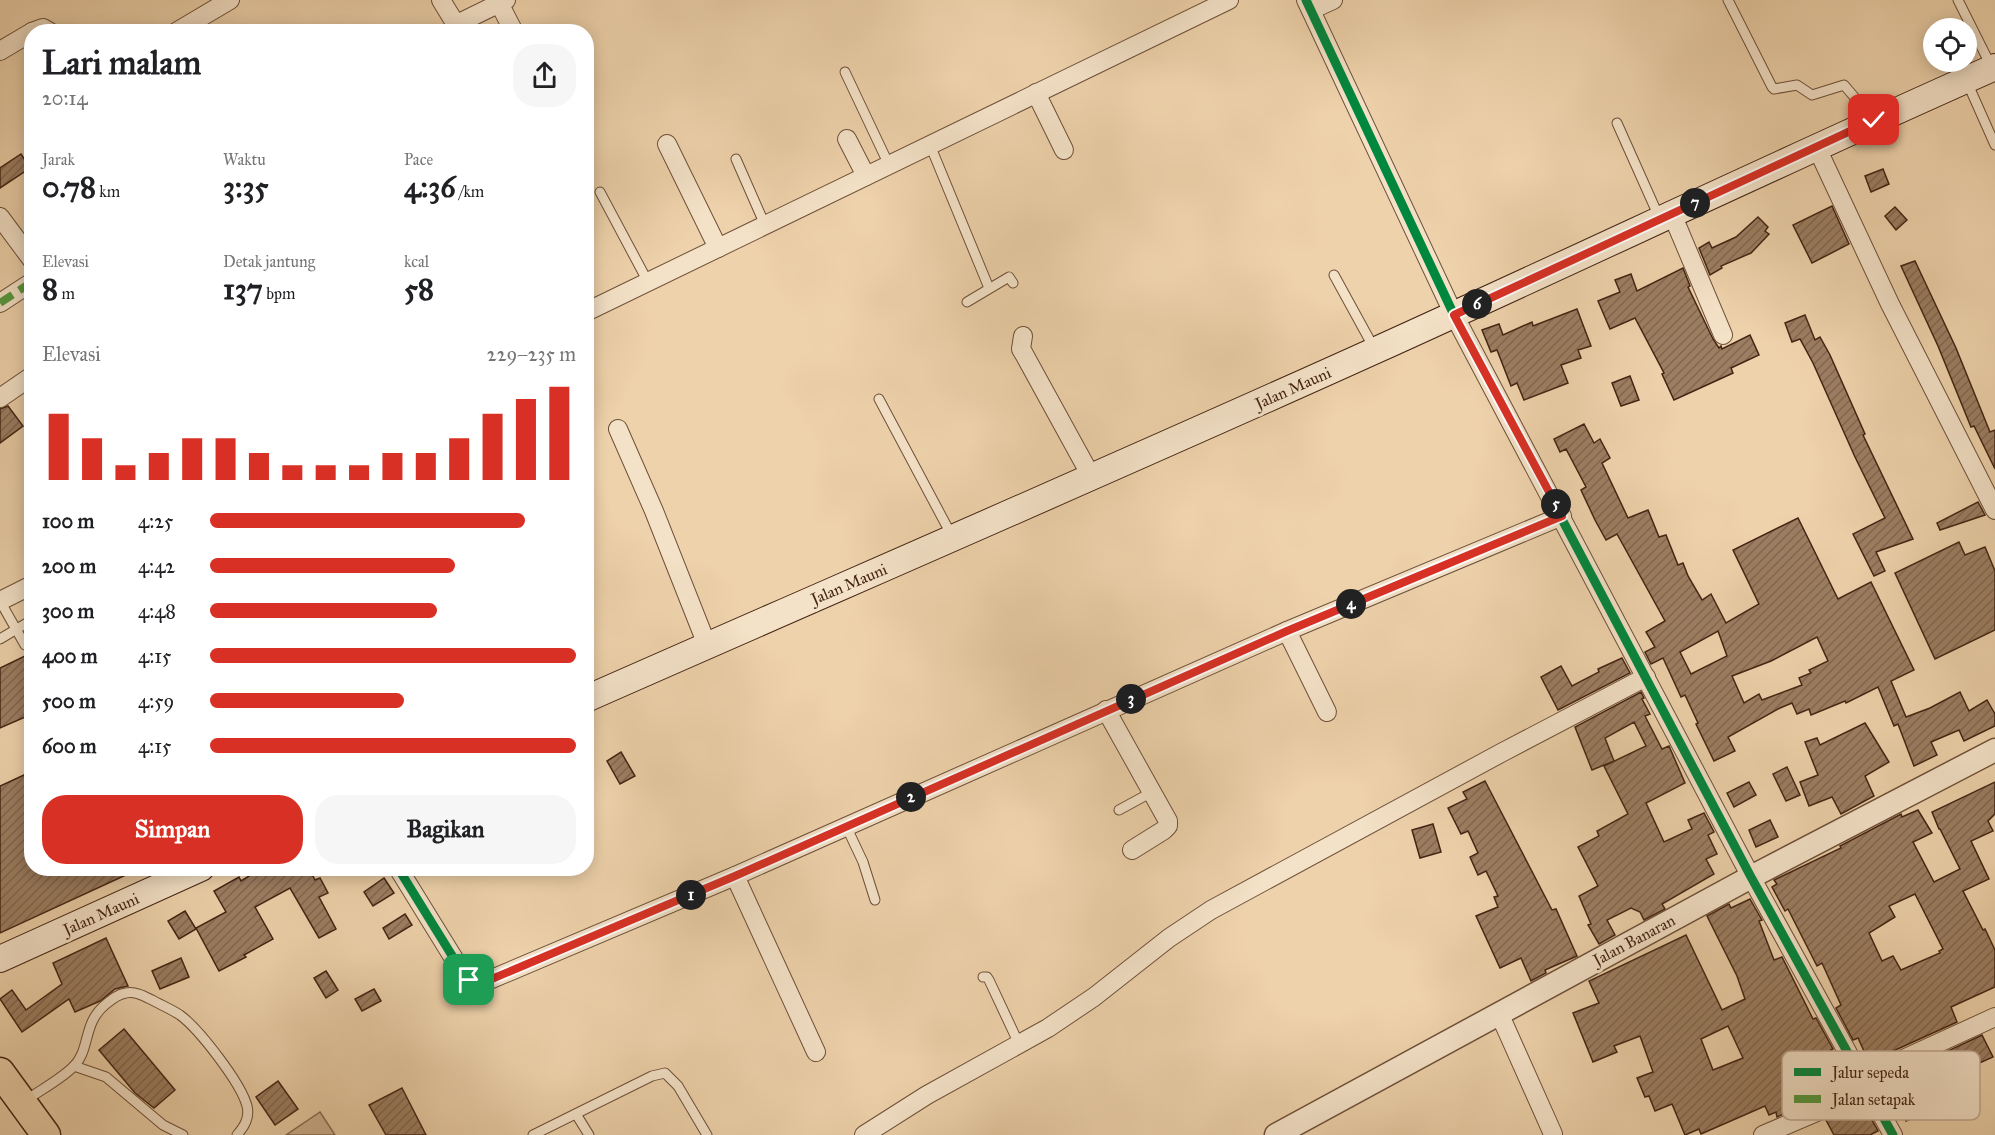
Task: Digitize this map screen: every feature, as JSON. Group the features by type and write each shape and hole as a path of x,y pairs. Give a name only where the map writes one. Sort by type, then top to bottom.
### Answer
{"main road":[{"name":"Jalan Mauni","path":"594,695 1454,315 1874,120 1994,67"},
{"name":"Jalan Mauni","path":"0,959 183,876"},
{"path":"0,1072 46,1135"}],"street":[{"path":"190,24 230,0"},
{"path":"441,0 456,24"},
{"path":"594,308 1229,0"},
{"path":"1332,0 1308,5 1454,315 1751,877 1847,1051"},
{"path":"466,24 502,2 511,24"},
{"path":"0,51 24,37"},
{"path":"1036,93 1064,150"},
{"path":"847,139 866,176"},
{"path":"668,144 718,248"},
{"path":"1817,147 1890,304 1995,510"},
{"path":"0,217 24,249"},
{"path":"1666,217 1723,335"},
{"path":"0,303 24,287"},
{"path":"1023,336 1021,349 1091,476"},
{"path":"0,398 24,382"},
{"path":"618,429 654,511 707,645"},
{"path":"403,876 464,975 473,982 480,983 735,876 1287,631 1562,516"},
{"path":"0,601 24,589"},
{"path":"1287,631 1327,712"},
{"path":"864,1135 927,1095 1071,1014 1169,938 1210,910 1646,677"},
{"path":"1106,710 1168,821 1168,826 1132,850"},
{"name":"Jalan Banaran","path":"1276,1135 1751,877 1995,750"},
{"path":"735,876 816,1052"},
{"path":"1499,1013 1554,1134"},
{"path":"1929,1051 1995,1017"},
{"path":"1763,1135 1793,1120"},
{"path":"1885,1120 1893,1135"}],"lane":[{"path":"1728,0 1774,89 1797,86 1812,95 1844,85 1874,120"},
{"path":"1958,0 1994,67"},
{"path":"845,72 889,165"},
{"path":"1966,80 1995,145"},
{"path":"1617,123 1666,217"},
{"path":"930,145 989,288"},
{"path":"736,159 765,225"},
{"path":"600,192 648,282"},
{"path":"1334,275 1376,350"},
{"path":"967,302 1009,277 1013,283"},
{"path":"879,399 953,538"},
{"path":"0,601 24,643"},
{"path":"0,639 24,624"},
{"path":"1119,810 1152,792"},
{"path":"846,826 875,900"},
{"path":"982,976 989,980 1019,1044"},
{"path":"22,1103 74,1066 82,1051 92,1019 100,1008 125,993 135,993 181,1016 233,1079 248,1107 248,1118 237,1135"},
{"path":"74,1066 106,1077 164,1125 183,1135"},
{"path":"533,1135 652,1076 665,1073 678,1086 707,1135"},
{"path":"576,1114 589,1135"}],"shaded area":[{"path":"320,1112 335,1135 286,1135"}],"building":[{"path":"21,154 24,159 24,172 0,188 0,168"},
{"path":"1883,169 1889,184 1871,192 1865,176"},
{"path":"1832,206 1849,244 1812,263 1793,225"},
{"path":"1895,207 1907,220 1896,230 1885,216"},
{"path":"1758,217 1768,227 1765,231 1769,234 1751,253 1721,266 1722,268 1710,275 1699,248 1709,242 1712,248 1736,237"},
{"path":"1915,261 1956,348 1990,432 1995,430 1995,469 1974,426 1971,427 1938,346 1901,266"},
{"path":"1683,268 1690,286 1688,287 1719,348 1721,346 1722,349 1750,335 1759,355 1731,368 1733,373 1674,400 1662,374 1664,373 1635,318 1610,329 1598,301 1620,292 1615,280 1631,274 1637,291"},
{"path":"1577,309 1591,346 1578,350 1581,358 1561,365 1568,383 1524,400 1517,383 1511,386 1497,350 1491,352 1482,330 1499,324 1503,335 1532,322 1533,326"},
{"path":"1805,315 1815,340 1820,337 1830,355 1865,434 1863,435 1913,539 1876,552 1885,571 1874,576 1853,534 1885,518 1813,363 1800,339 1792,342 1785,323"},
{"path":"1630,376 1639,400 1621,406 1612,383"},
{"path":"8,406 23,426 0,443 0,409"},
{"path":"1584,424 1594,443 1600,439 1610,458 1602,463 1628,518 1648,510 1659,537 1666,535 1678,565 1683,563 1702,600 1711,594 1726,623 1759,604 1733,550 1798,518 1838,599 1871,582 1914,670 1891,681 1906,717 1930,708 1960,692 1969,711 1987,700 1995,714 1995,726 1964,741 1959,730 1931,742 1937,755 1914,766 1898,724 1894,726 1878,687 1846,703 1845,701 1811,715 1809,709 1797,714 1792,703 1780,708 1728,737 1735,751 1714,761 1685,695 1681,697 1663,658 1651,664 1645,652 1655,647 1646,632 1665,621 1617,534 1606,540 1581,490 1586,487 1566,449 1560,452 1554,439","holes":["1718,631 1727,656 1691,674 1680,652","1817,637 1828,661 1809,670 1811,673 1799,678 1802,685 1762,700 1759,694 1744,703 1732,676 1771,661"]},
{"path":"1978,502 1985,515 1940,530 1937,523"},
{"path":"1959,542 1965,555 1985,547 1995,571 1995,630 1935,659 1895,573"},
{"path":"24,656 24,718 0,728 0,668"},
{"path":"1622,658 1630,673 1558,710 1541,677 1561,666 1572,686 1599,672 1598,669"},
{"path":"1641,692 1650,714 1645,716 1662,749 1669,746 1685,783 1646,803 1664,842 1692,829 1688,820 1704,813 1714,832 1708,835 1717,854 1706,859 1714,874 1662,904 1665,909 1644,920 1640,912 1631,908 1607,920 1615,935 1599,944 1588,925 1591,924 1579,896 1598,886 1578,847 1599,836 1597,831 1628,814 1604,766 1646,746 1634,722 1605,738 1614,761 1592,770 1575,727"},
{"path":"1865,723 1889,762 1865,776 1874,796 1841,814 1832,797 1809,806 1800,782 1818,775 1805,742 1817,738 1820,745"},
{"path":"621,752 635,776 620,784 607,761"},
{"path":"1787,767 1800,795 1786,801 1773,774"},
{"path":"24,775 24,876 124,876 0,933 0,786"},
{"path":"1485,781 1552,910 1556,909 1577,956 1545,970 1546,973 1531,981 1521,958 1500,968 1476,916 1498,907 1494,897 1498,896 1486,871 1478,875 1470,857 1478,853 1468,831 1461,834 1448,808 1467,799 1463,792"},
{"path":"1749,782 1756,795 1734,807 1727,793"},
{"path":"1995,782 1995,814 1988,821 1993,831 1971,841 1989,879 1963,891 1995,950 1995,987 1951,1007 1957,1022 1893,1051 1864,1051 1858,1038 1853,1040 1836,1008 1841,1005 1822,963 1817,966 1788,909 1785,911 1772,887 1777,884 1774,880 1841,848 1840,846 1901,814 1902,817 1918,810 1932,833 1913,842 1934,882 1960,869 1932,812","holes":["1915,894 1943,949 1939,951 1940,953 1901,970 1893,956 1882,961 1869,933 1895,917 1889,906"]},
{"path":"1770,820 1778,837 1756,847 1749,830"},
{"path":"1433,824 1441,852 1420,858 1412,830"},
{"path":"249,876 313,876 315,880 320,878 328,893 319,897 336,929 319,938 290,888 255,907 273,939 219,971 196,928 226,912 214,891 239,877 241,881"},
{"path":"384,878 394,893 373,906 364,892"},
{"path":"1750,899 1762,920 1759,921 1774,960 1782,957 1813,1019 1816,1018 1833,1049 1832,1051 1782,1051 1782,1115 1777,1117 1776,1112 1769,1115 1765,1106 1701,1134 1699,1129 1685,1135 1672,1104 1655,1111 1649,1096 1645,1097 1637,1078 1653,1072 1640,1036 1614,1046 1617,1052 1593,1062 1573,1013 1599,1003 1589,981 1686,935 1722,1010 1745,999 1737,976 1707,916 1729,904 1731,908","holes":["1728,1026 1743,1058 1713,1070 1701,1039"]},
{"path":"185,911 196,929 179,939 168,921"},
{"path":"405,914 412,925 389,939 383,928"},
{"path":"106,938 128,986 115,989 100,1001 75,1012 69,999 22,1032 0,999 12,990 26,1010 62,984 53,963"},
{"path":"181,958 189,977 160,989 152,971"},
{"path":"326,971 338,990 326,998 314,978"},
{"path":"374,989 381,1001 362,1011 355,999"},
{"path":"124,1029 175,1090 154,1108 135,1093 99,1050"},
{"path":"1982,1035 1993,1057 1980,1063 1980,1051 1948,1051"},
{"path":"278,1081 298,1109 275,1125 256,1097"},
{"path":"402,1088 426,1135 386,1135 369,1105"},
{"path":"1826,1120 1872,1120 1878,1131 1870,1135 1834,1135"}],"marked path":[{"path":"0,303 24,287"}],"cycle path":[{"path":"1306,0 1454,315 1751,877 1847,1051"},
{"path":"403,876 464,975 473,982 487,981 735,876 1287,631 1562,516"},
{"path":"1885,1120 1893,1135"}],"route":[{"path":"469,980 480,983 487,981 735,876 1287,631 1562,516 1454,315 1874,120"}]}
